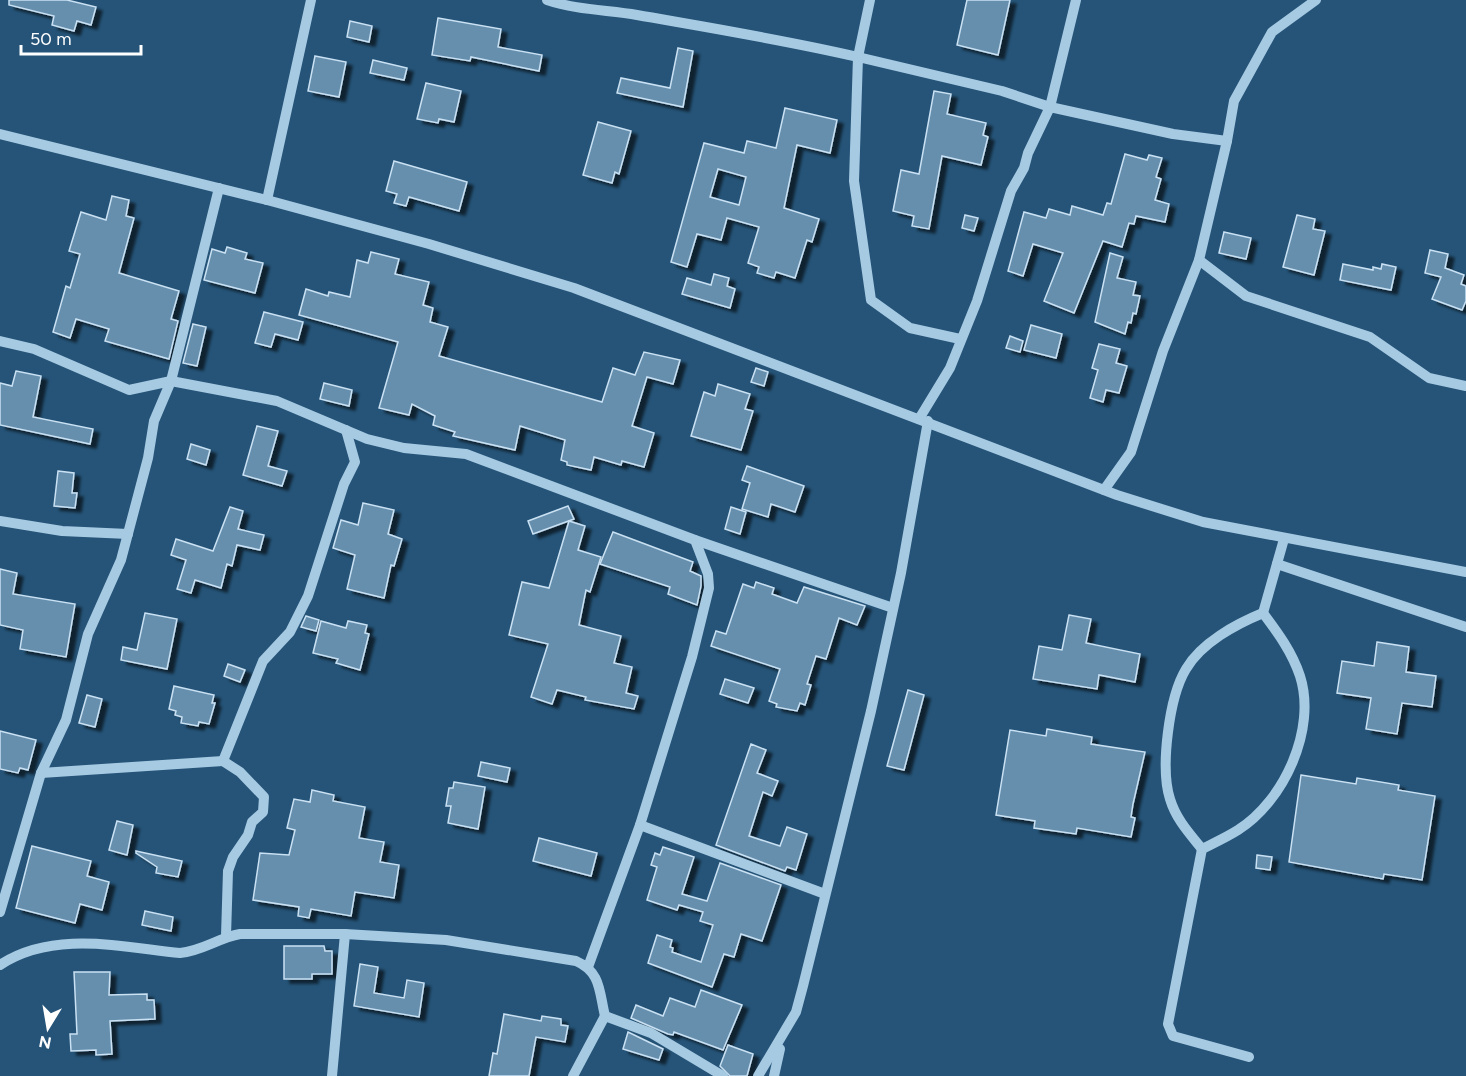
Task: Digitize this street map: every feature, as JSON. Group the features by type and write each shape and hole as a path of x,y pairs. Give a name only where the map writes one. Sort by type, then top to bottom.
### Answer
{"street":[{"path":"267,200 311,0"},
{"path":"548,0 564,6 600,9 774,38 1002,91 1050,107 1173,134 1227,141"},
{"path":"870,0 858,57 854,181 871,300 910,328 960,339"},
{"path":"758,1076 782,1040 796,1012 871,711 893,608 923,420 950,368 977,301 1011,191 1024,168 1028,153 1050,107 1076,0"},
{"path":"1104,490 1131,452 1163,351 1199,260 1234,101 1272,32 1317,0"},
{"path":"0,134 267,200 429,244 574,288 1104,490 1203,522 1466,572"},
{"path":"0,912 41,773 66,720 88,634 117,574 148,458 157,412 171,381 219,188"},
{"path":"1199,260 1246,296 1370,337 1429,378 1466,386"},
{"path":"0,341 34,349 129,390 171,381 277,401 367,439 389,445 466,454 695,540 893,608"},
{"path":"223,761 263,661 290,632 314,583 344,484 355,462 346,430"},
{"path":"0,521 62,531 128,534"},
{"path":"1263,613 1284,539"},
{"path":"588,966 640,825 685,685 709,588 708,574 695,540"},
{"path":"1277,564 1466,627"},
{"path":"1202,849 1239,829 1270,800 1286,781 1294,760 1302,721 1303,697 1300,677 1284,641 1263,613"},
{"path":"1249,1057 1173,1036 1168,1024 1202,849 1178,819 1169,797 1166,771 1169,727 1186,669 1200,654 1244,621 1263,613"},
{"path":"41,773 223,761 240,772 264,797 263,812 252,822 248,835 233,857 228,872 226,936"},
{"path":"640,825 825,894"},
{"path":"332,1076 345,934"},
{"path":"0,965 18,952 73,942 180,953 208,947 226,936 345,934 454,941 576,961 588,966 595,974 605,1016 573,1076"},
{"path":"605,1016 651,1033 723,1076"},
{"path":"774,1076 782,1040"}],"building":[{"path":"9,0 67,0 96,7 91,25 77,21 74,31 52,25 54,16 9,5"},
{"path":"967,0 1010,0 998,55 957,45"},
{"path":"438,18 501,29 498,47 542,55 539,71 471,57 470,61 432,55"},
{"path":"350,21 372,26 369,42 347,37"},
{"path":"678,48 693,51 683,107 617,93 621,78 670,88"},
{"path":"315,56 346,62 339,97 308,91"},
{"path":"373,60 407,68 404,80 370,73"},
{"path":"426,83 461,91 454,122 439,119 438,123 417,119"},
{"path":"934,91 951,94 947,114 986,123 983,135 988,137 981,165 942,156 929,229 912,226 914,216 893,211 901,170 919,174"},
{"path":"785,108 837,120 830,153 797,145 784,208 819,219 812,242 807,240 795,278 776,272 774,278 757,273 759,267 748,263 759,227 727,218 721,240 697,234 687,267 671,262 704,143 744,153 747,141 776,148","holes":["718,169 746,177 739,205 710,197"]},
{"path":"598,122 631,131 619,174 615,172 612,183 583,175"},
{"path":"1125,154 1147,160 1149,155 1162,158 1156,177 1161,179 1155,200 1169,204 1165,222 1136,216 1134,224 1129,223 1122,247 1103,241 1074,313 1044,301 1063,253 1033,244 1023,276 1008,271 1024,212 1046,218 1049,209 1070,215 1072,206 1103,215 1107,203 1111,204"},
{"path":"394,161 467,182 459,211 409,197 406,206 394,203 397,194 386,191"},
{"path":"112,196 129,200 126,216 134,218 119,273 179,291 171,319 178,321 169,359 105,341 109,329 76,319 70,338 53,332 66,286 70,288 80,254 69,251 81,212 106,220"},
{"path":"965,215 978,218 974,231 962,228"},
{"path":"1297,215 1315,219 1313,229 1325,231 1314,275 1283,267"},
{"path":"1224,232 1251,238 1246,259 1219,253"},
{"path":"227,247 247,253 245,259 263,263 255,293 204,280 212,249 225,253"},
{"path":"1430,250 1448,254 1445,268 1464,275 1461,284 1466,286 1466,301 1462,310 1432,299 1441,277 1425,273"},
{"path":"371,252 399,259 395,274 429,282 423,305 433,308 430,322 448,327 439,356 602,402 613,368 635,375 644,352 680,360 673,384 647,377 632,426 654,433 644,467 622,461 621,465 594,457 591,470 567,465 567,462 561,460 565,440 520,426 515,450 453,436 455,432 433,425 435,416 412,404 409,415 379,408 398,342 299,315 306,289 328,296 329,292 350,297 357,260 368,263"},
{"path":"1110,253 1123,257 1117,278 1136,282 1133,295 1140,296 1136,314 1133,313 1131,323 1128,322 1125,334 1095,322"},
{"path":"1343,264 1373,270 1373,267 1381,269 1382,264 1396,267 1391,290 1340,280"},
{"path":"714,274 729,278 727,286 735,289 730,308 682,294 687,278 711,285"},
{"path":"264,312 303,322 298,340 275,334 271,347 255,343"},
{"path":"193,324 206,327 197,366 183,363"},
{"path":"1031,325 1062,334 1056,358 1024,350"},
{"path":"1010,336 1023,341 1020,352 1006,348"},
{"path":"1099,344 1120,349 1116,363 1127,366 1119,393 1106,390 1103,402 1090,398 1098,370 1092,368"},
{"path":"756,368 768,372 764,386 751,382"},
{"path":"16,371 41,376 33,417 93,429 90,444 0,425 0,383 12,386"},
{"path":"324,383 352,390 349,406 320,399"},
{"path":"718,384 750,394 745,409 753,411 741,450 691,436 704,392 715,396"},
{"path":"257,426 278,431 268,466 287,471 282,486 243,475"},
{"path":"191,444 210,450 206,465 187,459"},
{"path":"747,466 804,486 795,512 771,504 768,517 742,509 750,483 742,480"},
{"path":"58,471 74,473 72,493 77,493 75,508 54,506"},
{"path":"363,503 394,510 388,534 402,539 394,566 391,565 384,598 347,589 355,555 333,548 341,520 358,525"},
{"path":"568,506 574,519 533,534 528,521"},
{"path":"230,507 243,511 238,529 264,535 260,550 237,545 232,566 227,564 221,588 195,580 191,593 177,589 186,560 171,555 176,539 213,551"},
{"path":"731,507 746,512 740,534 725,529"},
{"path":"569,521 585,526 578,550 601,557 590,592 586,590 579,625 621,636 614,663 632,667 626,693 638,696 634,709 585,700 586,697 557,690 552,704 531,697 548,644 509,635 522,582 549,588"},
{"path":"613,532 693,562 690,571 701,576 697,605 668,594 670,587 600,564"},
{"path":"0,569 17,573 13,594 75,604 66,657 20,649 23,630 0,625"},
{"path":"756,582 774,588 772,594 797,603 804,587 865,606 857,625 839,618 826,659 816,656 807,684 811,685 805,705 800,703 797,711 776,707 777,704 769,701 780,669 711,646 716,631 726,634 743,584 754,588"},
{"path":"145,613 177,619 167,669 121,660 123,647 137,650"},
{"path":"1069,615 1091,619 1086,643 1140,654 1135,682 1099,675 1097,689 1033,679 1039,646 1062,650"},
{"path":"306,616 319,620 316,631 301,627"},
{"path":"321,621 346,628 348,621 367,625 365,633 369,634 360,670 336,663 338,659 313,653"},
{"path":"1377,642 1409,647 1406,672 1436,676 1432,707 1402,703 1397,734 1366,729 1371,698 1337,693 1342,661 1374,666"},
{"path":"228,664 245,670 240,682 224,676"},
{"path":"725,679 754,688 748,703 720,694"},
{"path":"174,686 214,695 212,703 215,703 209,724 199,722 198,726 181,723 182,717 175,715 176,711 169,709"},
{"path":"908,690 924,695 904,770 887,766"},
{"path":"87,695 102,699 95,727 79,723"},
{"path":"1047,729 1092,737 1091,744 1145,752 1133,804 1131,817 1135,818 1131,837 1077,828 1076,834 1034,828 1035,821 996,815 1010,730 1046,736"},
{"path":"0,731 36,740 28,770 20,768 18,773 0,769"},
{"path":"751,744 766,750 757,773 778,781 772,796 763,792 749,836 780,846 787,827 807,834 796,870 787,867 785,871 716,845"},
{"path":"481,762 510,768 507,782 478,776"},
{"path":"1301,775 1356,784 1357,778 1399,785 1398,790 1435,796 1422,880 1384,874 1383,879 1289,862"},
{"path":"454,782 485,787 478,829 448,823 451,806 446,806 449,788 453,788"},
{"path":"312,790 334,795 333,801 365,807 359,838 384,842 380,862 399,865 394,898 355,892 351,916 311,909 309,918 298,916 299,907 253,900 260,853 289,855 295,830 287,828 294,799 310,802"},
{"path":"117,821 133,825 127,855 109,850"},
{"path":"539,838 597,853 591,876 533,861"},
{"path":"32,846 91,861 87,876 109,882 102,910 80,904 75,923 16,908"},
{"path":"663,847 694,857 682,894 707,901 720,863 781,885 762,941 741,934 734,957 724,954 712,987 648,963 657,935 672,940 670,947 673,948 672,952 701,962 713,925 700,921 703,912 679,905 677,910 647,900 657,867 651,865 655,853 660,855"},
{"path":"136,851 182,861 178,877 156,873 157,867"},
{"path":"1257,855 1272,857 1270,870 1256,868"},
{"path":"145,911 173,917 171,931 142,925"},
{"path":"284,946 324,946 325,951 332,951 332,974 312,974 312,979 284,979"},
{"path":"360,964 378,967 374,993 404,998 407,980 424,983 419,1017 354,1006"},
{"path":"74,972 110,972 109,995 147,994 147,1000 154,1000 155,1019 110,1021 112,1054 96,1055 96,1050 71,1051 70,1034 77,1034"},
{"path":"701,990 742,1005 723,1050 674,1032 673,1035 668,1034 631,1018 636,1005 663,1016 670,998 695,1007"},
{"path":"504,1014 541,1021 542,1016 561,1019 561,1025 568,1026 565,1042 536,1037 529,1076 489,1076 493,1053 497,1054"},
{"path":"628,1032 663,1049 659,1060 623,1049"},
{"path":"728,1045 753,1054 747,1076 730,1076 720,1066"}]}
